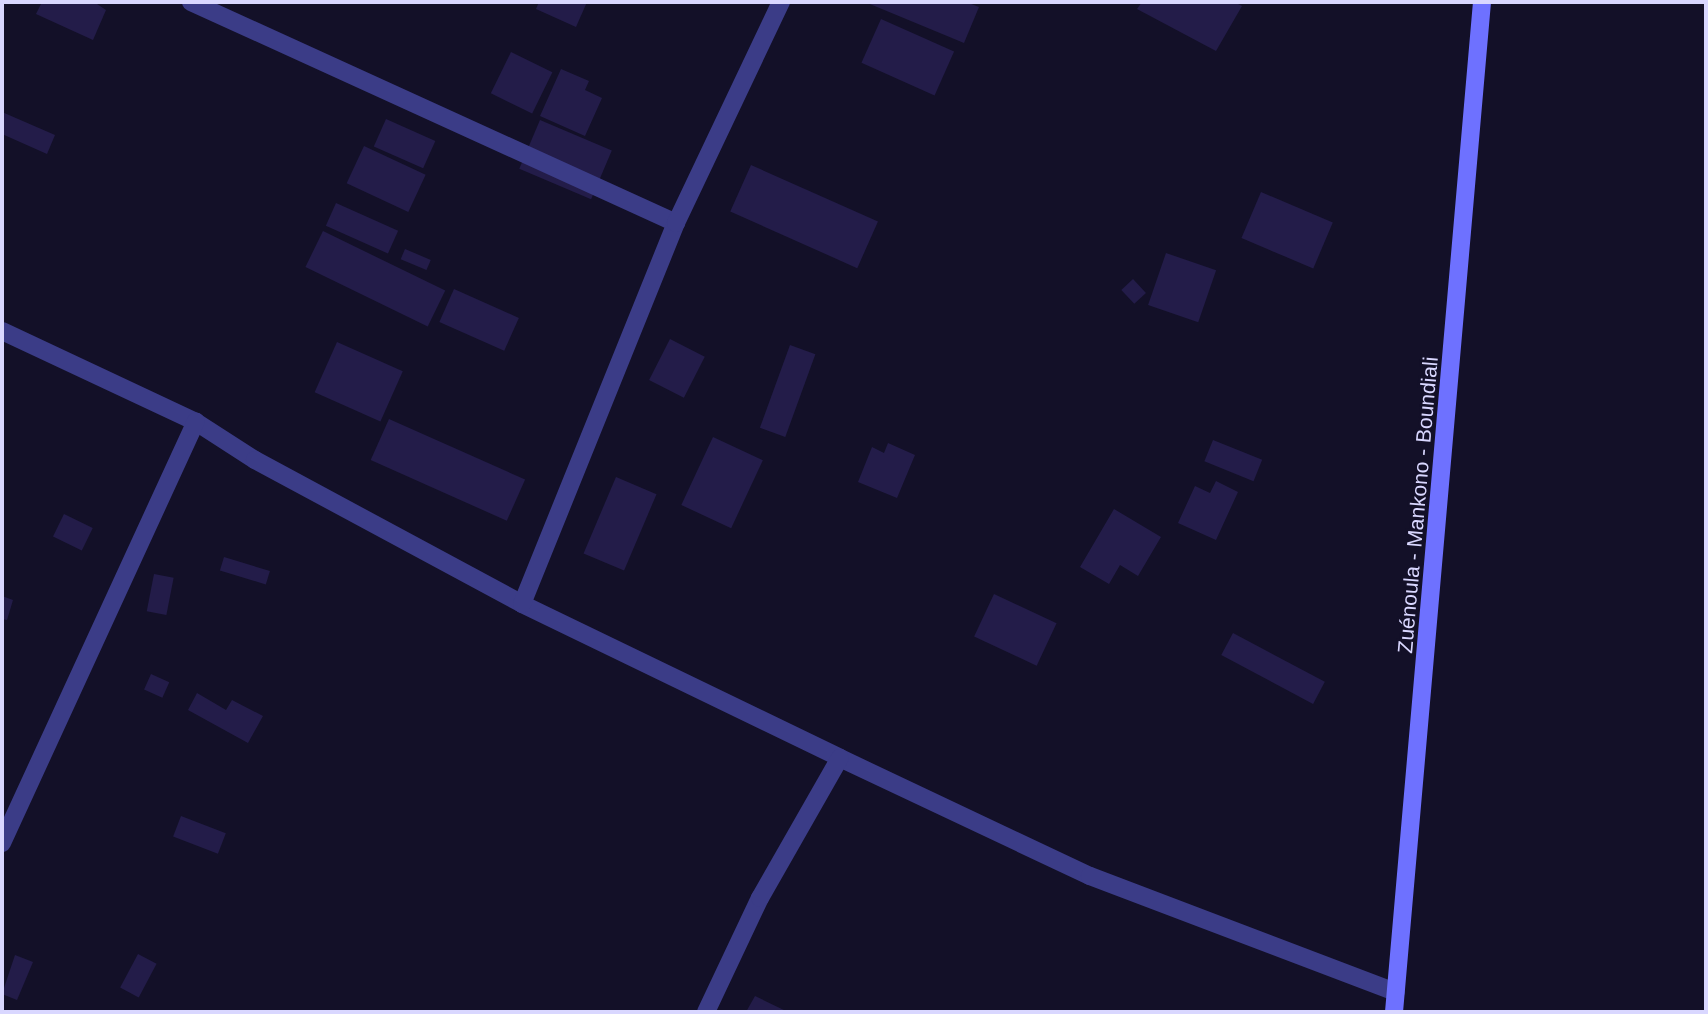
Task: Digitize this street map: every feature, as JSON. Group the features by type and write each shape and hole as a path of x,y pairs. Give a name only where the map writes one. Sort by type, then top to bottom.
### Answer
{"main road":[{"name":"Zuénoula - Mankono - Boundiali","path":"1394,1012 1482,2"}],"street":[{"path":"191,2 676,223"},
{"path":"522,604 676,223 780,2"},
{"path":"2,331 196,422 255,460 522,604 839,758 1090,876 1396,992"},
{"path":"2,843 196,422"},
{"path":"706,1012 760,898 839,758"}],"building":[{"path":"42,2 94,2 106,10 93,40 36,14"},
{"path":"539,2 587,2 576,27 536,9"},
{"path":"865,2 966,2 979,7 964,43"},
{"path":"1142,2 1234,2 1242,6 1216,51 1137,9"},
{"path":"881,19 954,52 935,95 861,63"},
{"path":"511,52 552,72 532,114 491,93"},
{"path":"561,69 589,81 585,90 602,98 585,136 540,116"},
{"path":"2,112 55,135 47,154 2,134"},
{"path":"386,119 435,141 423,168 374,146"},
{"path":"540,120 612,150 591,199 519,169"},
{"path":"364,146 426,175 408,212 347,183"},
{"path":"751,165 878,222 857,268 730,212"},
{"path":"1261,192 1333,222 1313,269 1241,238"},
{"path":"336,203 398,231 388,253 326,226"},
{"path":"323,231 445,291 428,327 305,267"},
{"path":"405,249 431,260 426,270 401,259"},
{"path":"1166,253 1216,270 1198,322 1148,305"},
{"path":"1133,279 1146,293 1134,304 1121,290"},
{"path":"454,289 519,318 504,351 439,322"},
{"path":"670,339 705,357 684,398 649,380"},
{"path":"337,342 403,371 380,422 315,392"},
{"path":"790,345 815,354 785,437 760,428"},
{"path":"389,419 525,480 507,521 371,460"},
{"path":"713,437 763,460 731,528 681,505"},
{"path":"1213,440 1262,460 1254,481 1204,461"},
{"path":"888,443 915,455 897,498 858,482 872,447 884,453"},
{"path":"616,477 657,494 624,571 584,553"},
{"path":"1216,481 1238,492 1216,540 1178,523 1195,486 1210,493"},
{"path":"1114,509 1161,537 1138,576 1120,565 1109,584 1080,567"},
{"path":"64,514 93,528 82,550 53,536"},
{"path":"224,557 270,571 266,584 220,570"},
{"path":"154,574 174,578 166,615 147,611"},
{"path":"994,594 1057,623 1037,666 974,637"},
{"path":"2,596 13,600 7,620 2,619"},
{"path":"1233,633 1325,682 1313,704 1221,655"},
{"path":"151,674 169,682 162,698 144,690"},
{"path":"197,693 226,710 232,700 263,716 248,743 188,710"},
{"path":"181,816 226,833 218,854 173,837"},
{"path":"138,954 157,964 139,997 120,988"},
{"path":"15,955 33,962 17,1000 2,994"},
{"path":"755,996 788,1012 746,1012"}]}
